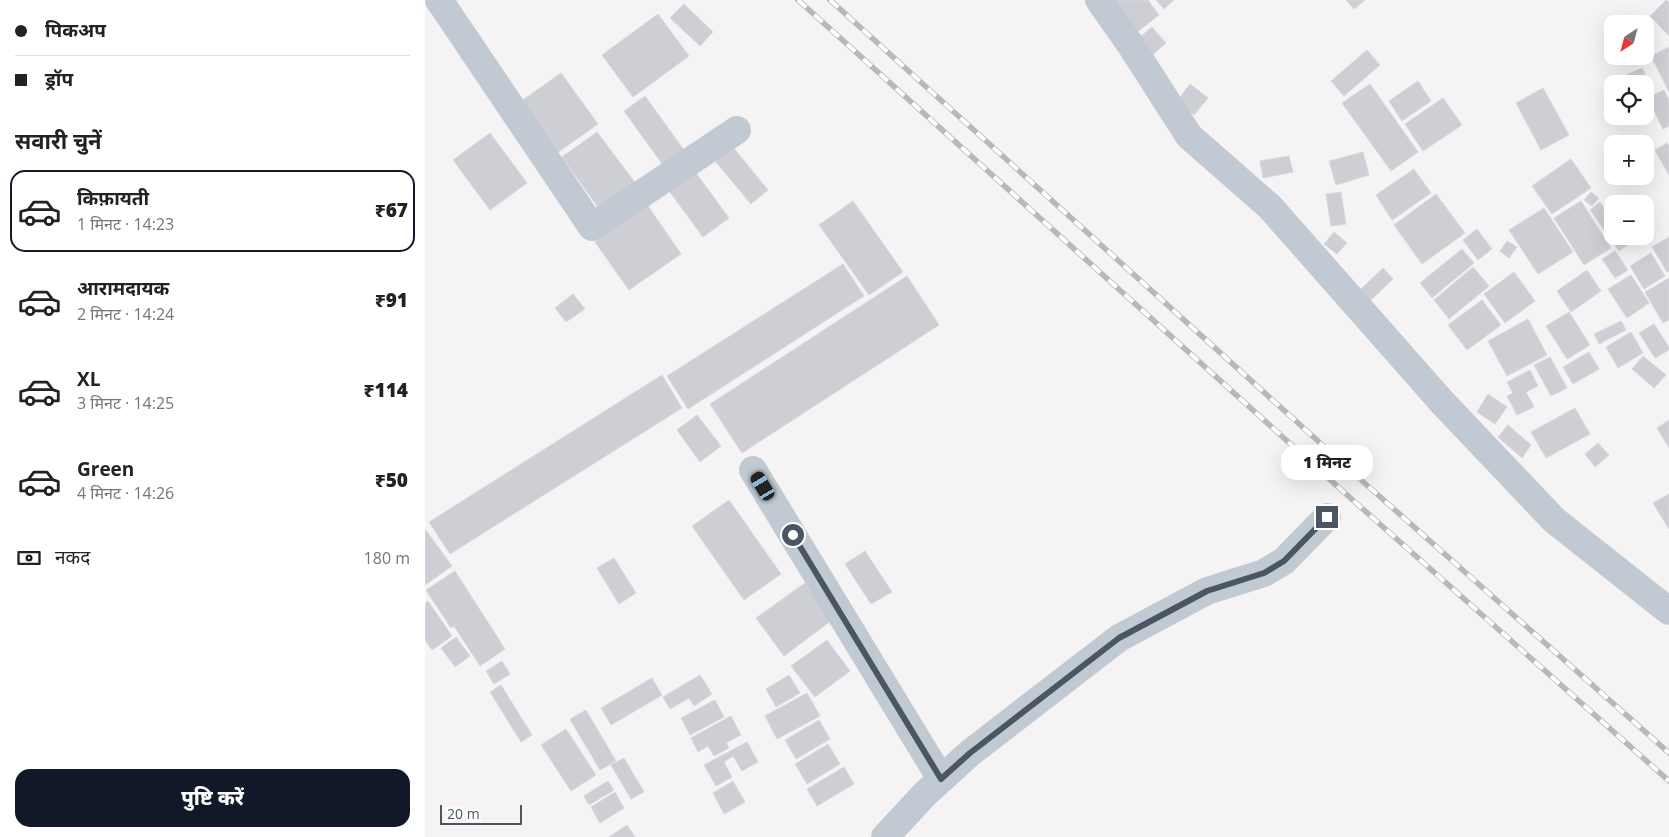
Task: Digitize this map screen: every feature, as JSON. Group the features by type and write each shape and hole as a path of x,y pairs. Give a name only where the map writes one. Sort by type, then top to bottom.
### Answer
{"street":[{"path":"425,5 431,0"},
{"path":"439,0 592,227 737,130"},
{"path":"1099,0 1130,44 1189,136 1271,208 1442,402 1554,520 1669,611"},
{"path":"753,470 941,779"},
{"path":"886,837 925,794 970,753 1119,638 1207,591 1264,573 1284,561 1327,517"}],"building":[{"path":"1104,0 1148,0 1159,15 1132,36"},
{"path":"1156,0 1174,0 1164,9"},
{"path":"1346,0 1365,0 1354,9"},
{"path":"1666,0 1669,2 1669,36 1654,20 1654,15 1651,15"},
{"path":"684,4 713,32 700,46 670,18"},
{"path":"658,14 689,56 633,97 602,55"},
{"path":"1152,27 1166,43 1149,58 1135,41"},
{"path":"1669,47 1669,92 1654,62 1654,54"},
{"path":"1367,50 1380,65 1344,96 1331,81"},
{"path":"1642,68 1645,75 1626,75"},
{"path":"561,73 598,124 557,153 520,102"},
{"path":"1418,81 1431,101 1402,121 1389,101"},
{"path":"1190,84 1208,98 1194,115 1177,101"},
{"path":"1370,84 1418,152 1391,171 1342,103"},
{"path":"1543,88 1569,135 1541,150 1516,103"},
{"path":"1664,90 1669,100 1669,126 1663,129 1654,110 1654,95"},
{"path":"645,96 684,150 663,165 624,111"},
{"path":"1443,98 1462,125 1423,151 1405,124"},
{"path":"597,132 636,184 600,210 562,157"},
{"path":"490,133 527,183 490,210 453,160"},
{"path":"1667,143 1669,146 1669,175 1655,150"},
{"path":"732,146 768,190 751,204 715,161"},
{"path":"1363,152 1369,175 1336,185 1329,161"},
{"path":"1289,156 1293,172 1263,178 1260,161"},
{"path":"1571,159 1591,188 1552,214 1532,186"},
{"path":"690,165 729,218 703,237 664,184"},
{"path":"1414,169 1431,193 1392,220 1376,195"},
{"path":"1341,192 1346,224 1331,226 1326,194"},
{"path":"1591,192 1599,198 1592,206 1584,200"},
{"path":"1436,194 1465,233 1422,264 1394,225"},
{"path":"853,201 903,272 869,295 819,225"},
{"path":"1581,201 1604,237 1604,245 1609,245 1611,248 1584,265 1554,218"},
{"path":"1600,202 1604,208 1604,230 1590,210"},
{"path":"648,206 681,254 629,290 595,242"},
{"path":"1544,208 1573,252 1538,274 1509,230"},
{"path":"1477,229 1492,249 1478,260 1463,240"},
{"path":"1334,232 1347,243 1337,254 1324,244"},
{"path":"1669,237 1669,271 1667,272 1652,247"},
{"path":"1507,241 1517,247 1509,258 1500,251"},
{"path":"1615,245 1628,245 1619,251"},
{"path":"1462,249 1474,263 1432,298 1420,283"},
{"path":"1615,251 1628,270 1615,278 1602,259"},
{"path":"1651,253 1665,276 1644,289 1630,266"},
{"path":"843,264 864,296 688,409 667,376"},
{"path":"1473,267 1489,286 1449,319 1434,300"},
{"path":"1383,268 1393,279 1370,301 1360,290"},
{"path":"1587,270 1601,291 1571,312 1557,291"},
{"path":"1514,272 1535,301 1505,323 1484,294"},
{"path":"1631,275 1649,303 1627,318 1608,289"},
{"path":"907,276 939,325 742,453 710,404"},
{"path":"1669,278 1669,320 1663,323 1645,292"},
{"path":"573,294 585,309 566,322 555,308"},
{"path":"1482,300 1501,325 1467,350 1448,325"},
{"path":"1569,312 1590,345 1567,359 1546,326"},
{"path":"1528,319 1547,355 1507,376 1488,341"},
{"path":"1621,321 1626,330 1599,344 1594,334"},
{"path":"1654,324 1669,347 1669,350 1655,358 1639,333"},
{"path":"1631,332 1643,353 1618,368 1606,347"},
{"path":"1589,352 1599,369 1573,384 1563,367"},
{"path":"1643,356 1666,375 1654,388 1632,369"},
{"path":"1550,357 1567,388 1551,396 1534,365"},
{"path":"1530,370 1538,386 1526,392 1534,407 1517,415 1507,396 1513,393 1507,382"},
{"path":"662,375 682,408 450,554 429,522"},
{"path":"1488,394 1507,407 1495,424 1477,412"},
{"path":"1575,408 1590,434 1546,458 1531,432"},
{"path":"697,415 721,446 700,462 677,430"},
{"path":"1669,420 1669,448 1657,428"},
{"path":"1508,425 1531,445 1522,458 1498,437"},
{"path":"1598,443 1609,455 1595,467 1585,454"},
{"path":"1669,494 1669,529 1653,503"},
{"path":"729,500 781,574 744,600 692,526"},
{"path":"425,529 452,566 425,585"},
{"path":"865,551 892,592 871,604 845,564"},
{"path":"614,558 636,593 619,604 597,568"},
{"path":"455,571 505,649 480,666 454,626 451,628 426,590"},
{"path":"805,583 832,620 784,656 756,618"},
{"path":"428,601 452,636 432,650 425,640 425,603"},
{"path":"456,637 470,656 455,667 441,648"},
{"path":"827,640 850,671 815,697 791,666"},
{"path":"502,661 510,674 494,684 486,671"},
{"path":"700,675 712,694 694,706 689,698 670,709 663,697"},
{"path":"789,675 800,693 776,707 766,689"},
{"path":"652,678 662,695 611,725 601,708"},
{"path":"501,685 532,735 521,742 490,692"},
{"path":"807,693 820,716 777,739 765,716"},
{"path":"715,700 724,717 690,735 681,718"},
{"path":"586,710 616,761 600,770 570,719"},
{"path":"731,716 741,735 726,743 729,748 714,756 708,746 698,752 691,738"},
{"path":"819,720 830,739 796,759 785,740"},
{"path":"566,729 596,775 571,791 541,745"},
{"path":"747,742 758,762 742,771 733,756 724,762 732,777 716,786 704,765"},
{"path":"828,744 840,764 807,784 795,764"},
{"path":"624,758 644,792 631,799 611,765"},
{"path":"844,767 854,784 817,806 807,789"},
{"path":"608,781 614,790 589,805 584,796"},
{"path":"733,781 745,802 724,814 713,793"},
{"path":"615,792 624,808 600,823 591,807"},
{"path":"627,825 635,837 609,837"}],"railway":[{"path":"798,0 1346,494 1669,781"},
{"path":"830,0 1360,479 1669,753"}],"route":[{"path":"793,535 941,779 970,753 1119,638 1207,591 1264,573 1284,561 1327,517"}]}
